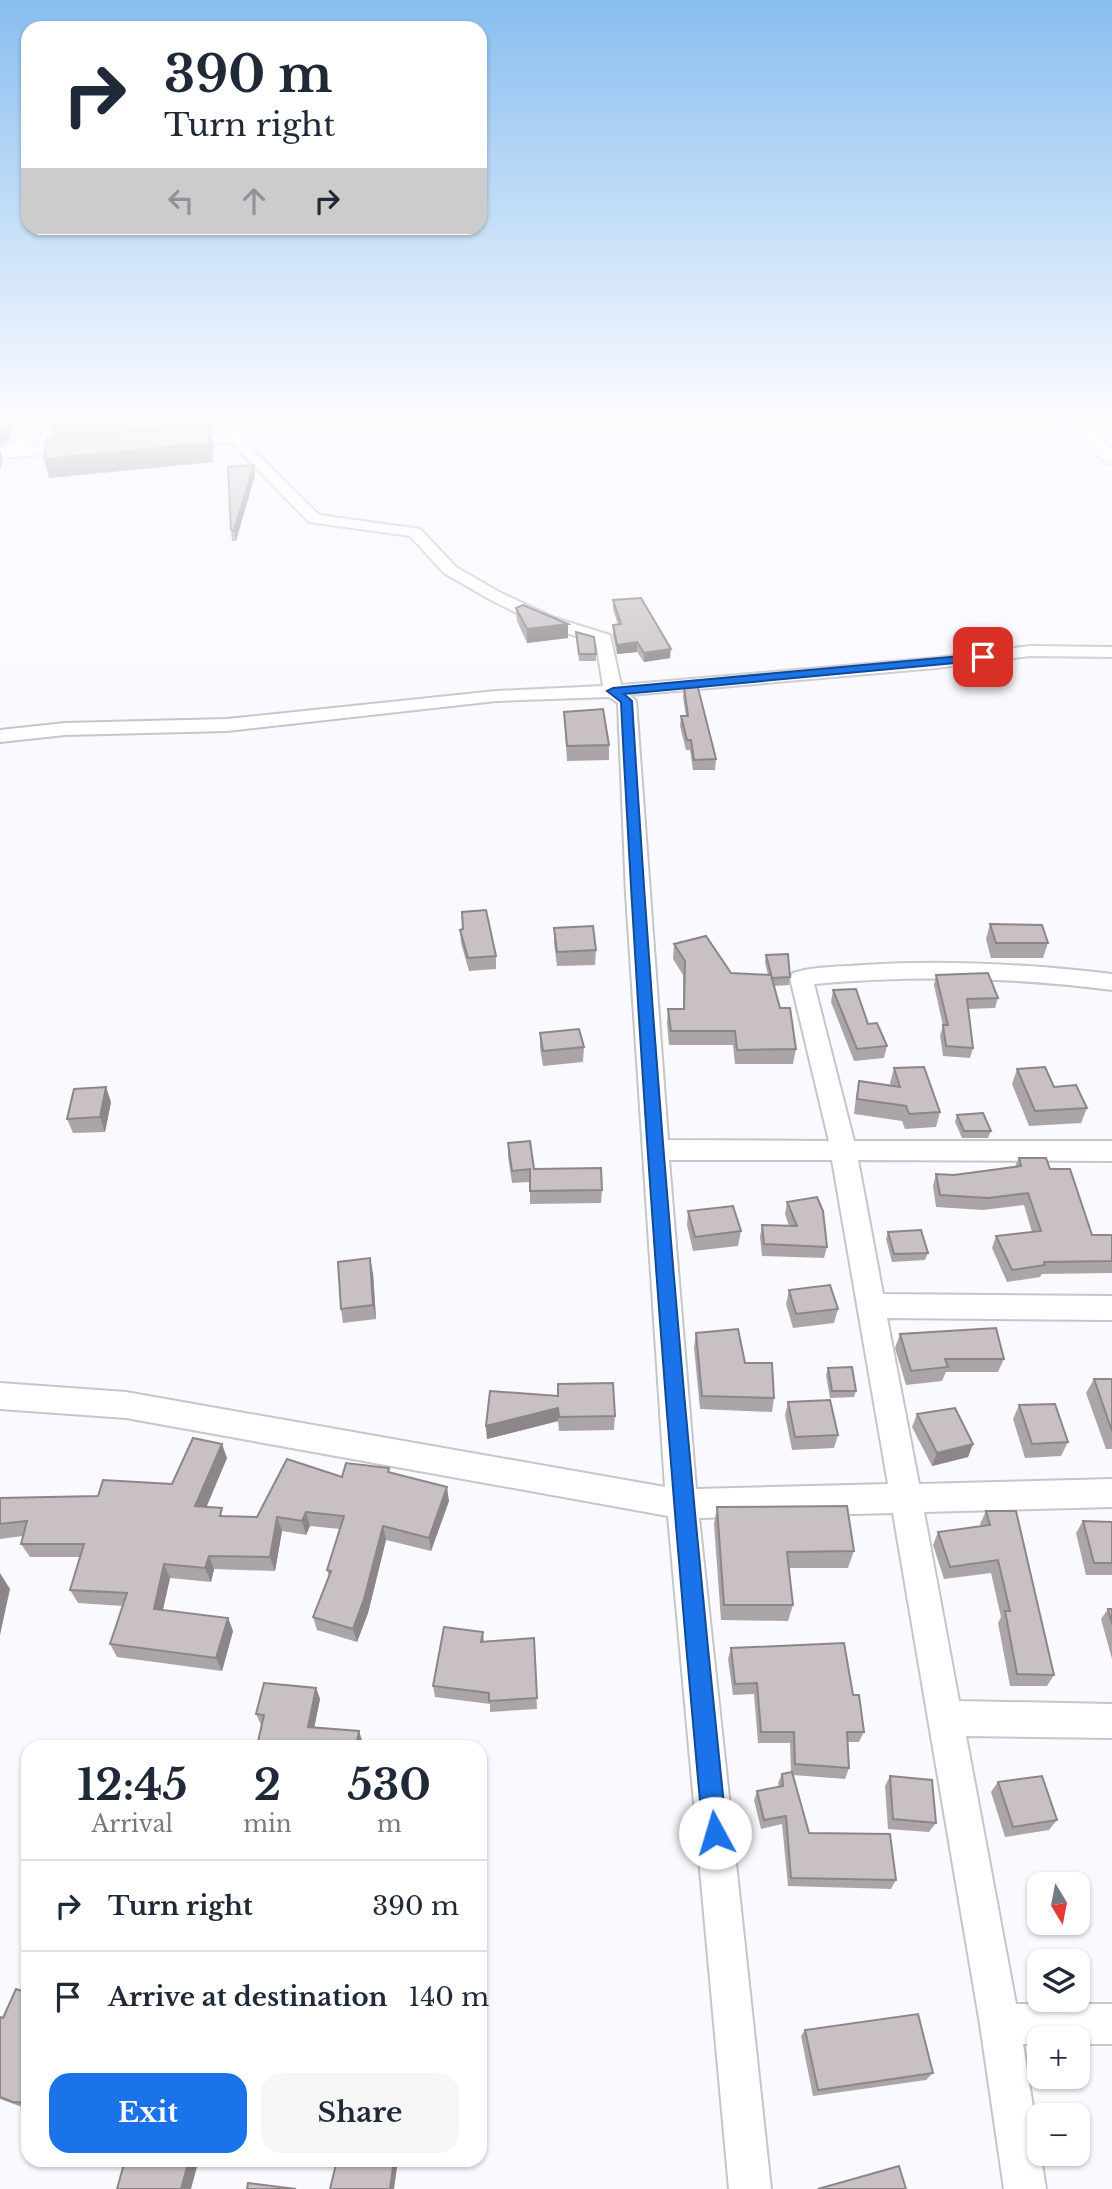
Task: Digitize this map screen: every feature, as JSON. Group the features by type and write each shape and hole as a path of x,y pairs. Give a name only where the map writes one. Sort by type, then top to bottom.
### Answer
{"street":[{"path":"313,518 415,532 450,570 495,596 549,622 604,639 613,691 626,701 682,1504 750,2189"},
{"path":"0,736 65,729 227,725 496,696 613,691 936,663 1030,651 1112,652"},
{"path":"1025,2189 1000,2024 843,1148 802,978 891,969 976,969 1112,982"},
{"path":"656,1150 843,1148 1112,1151"},
{"path":"871,1307 1112,1308"},
{"path":"0,1396 125,1405 682,1504 1112,1493"},
{"path":"944,1718 1112,1721"},
{"path":"1000,2024 1112,2024"}],"building":[{"path":"230,518 238,518 234,530 231,530"},
{"path":"641,598 671,649 644,653 637,642 617,645 613,625 621,624 613,600"},
{"path":"523,605 568,624 527,629 516,608"},
{"path":"576,632 594,637 596,654 579,654"},
{"path":"697,684 716,759 694,760 691,740 687,740 681,716 688,716 684,687"},
{"path":"603,709 609,745 567,746 564,712"},
{"path":"486,910 496,956 468,958 460,930 463,929 462,912"},
{"path":"990,924 1042,925 1048,943 996,943"},
{"path":"593,926 596,950 557,952 554,928"},
{"path":"706,936 731,973 771,975 780,1008 790,1008 796,1049 737,1050 735,1031 671,1031 668,1009 684,1009 685,961 674,944"},
{"path":"788,954 790,977 772,978 766,955"},
{"path":"988,973 998,998 967,999 973,1048 946,1046 943,1025 948,1025 936,975"},
{"path":"856,989 868,1024 877,1023 887,1046 857,1049 833,990"},
{"path":"579,1029 584,1047 543,1051 540,1033"},
{"path":"924,1067 940,1112 909,1114 906,1106 857,1099 859,1081 900,1087 894,1068"},
{"path":"1045,1067 1054,1087 1076,1085 1087,1108 1035,1111 1017,1069"},
{"path":"106,1087 100,1117 67,1119 74,1089"},
{"path":"983,1113 991,1131 964,1131 957,1115"},
{"path":"530,1141 534,1169 601,1168 602,1190 530,1191 530,1169 512,1171 508,1143"},
{"path":"1019,1158 1046,1158 1050,1169 1070,1169 1092,1235 1112,1235 1112,1261 1044,1262 1045,1265 1012,1270 996,1236 1041,1231 1028,1193 988,1198 940,1195 936,1174 954,1175 1021,1166"},
{"path":"817,1197 823,1211 827,1247 764,1244 762,1225 797,1226 787,1202"},
{"path":"733,1206 741,1231 695,1237 688,1211"},
{"path":"921,1230 928,1253 894,1254 888,1232"},
{"path":"370,1258 373,1305 341,1309 338,1262"},
{"path":"830,1285 838,1309 796,1314 789,1290"},
{"path":"996,1328 1004,1359 945,1359 948,1367 911,1371 900,1334"},
{"path":"738,1329 745,1363 772,1363 774,1398 702,1396 696,1333"},
{"path":"852,1367 856,1391 832,1391 828,1368"},
{"path":"1094,1379 1112,1379 1112,1431"},
{"path":"613,1383 615,1416 559,1417 558,1408 486,1426 490,1391 558,1396 558,1384"},
{"path":"830,1400 838,1435 795,1437 788,1402"},
{"path":"1055,1404 1068,1442 1032,1444 1019,1405"},
{"path":"955,1408 973,1444 937,1453 917,1414"},
{"path":"193,1438 222,1444 195,1506 222,1508 220,1516 257,1517 287,1459 342,1477 346,1463 389,1468 388,1472 447,1487 429,1538 383,1526 364,1599 353,1629 313,1617 331,1571 327,1570 344,1516 306,1512 302,1521 277,1517 270,1557 209,1556 205,1568 164,1564 154,1609 228,1618 216,1658 110,1644 127,1593 70,1590 84,1544 21,1544 27,1521 0,1524 0,1498 98,1496 103,1480 172,1484"},
{"path":"847,1506 854,1551 787,1552 793,1605 724,1605 717,1507"},
{"path":"986,1511 1016,1511 1054,1675 1017,1674 1005,1611 1010,1611 998,1560 950,1567 938,1532 990,1525"},
{"path":"1083,1521 1112,1522 1112,1563 1094,1563"},
{"path":"444,1627 483,1632 481,1642 534,1638 537,1698 489,1701 489,1693 433,1686"},
{"path":"844,1643 853,1695 859,1695 864,1732 847,1732 849,1768 795,1764 794,1732 761,1732 757,1683 735,1684 731,1648"},
{"path":"264,1683 316,1688 308,1727 359,1731 357,1740 258,1740 264,1715 256,1714"},
{"path":"792,1772 809,1833 890,1834 896,1880 791,1878 786,1816 764,1820 757,1791 783,1786 782,1774"},
{"path":"890,1776 932,1780 936,1823 893,1819"},
{"path":"1042,1776 1057,1820 1013,1827 998,1782"},
{"path":"16,1989 21,1991 21,2103 0,2097 0,2017 3,2018"},
{"path":"918,2014 933,2073 818,2090 805,2030"},
{"path":"899,2166 906,2189 818,2189"},
{"path":"123,2167 187,2167 181,2189 117,2189"},
{"path":"335,2167 393,2167 390,2189 330,2189"},
{"path":"248,2183 296,2189 247,2189"}],"route":[{"path":"715,1833 682,1504 637,894 626,701 613,691 983,657"}]}
